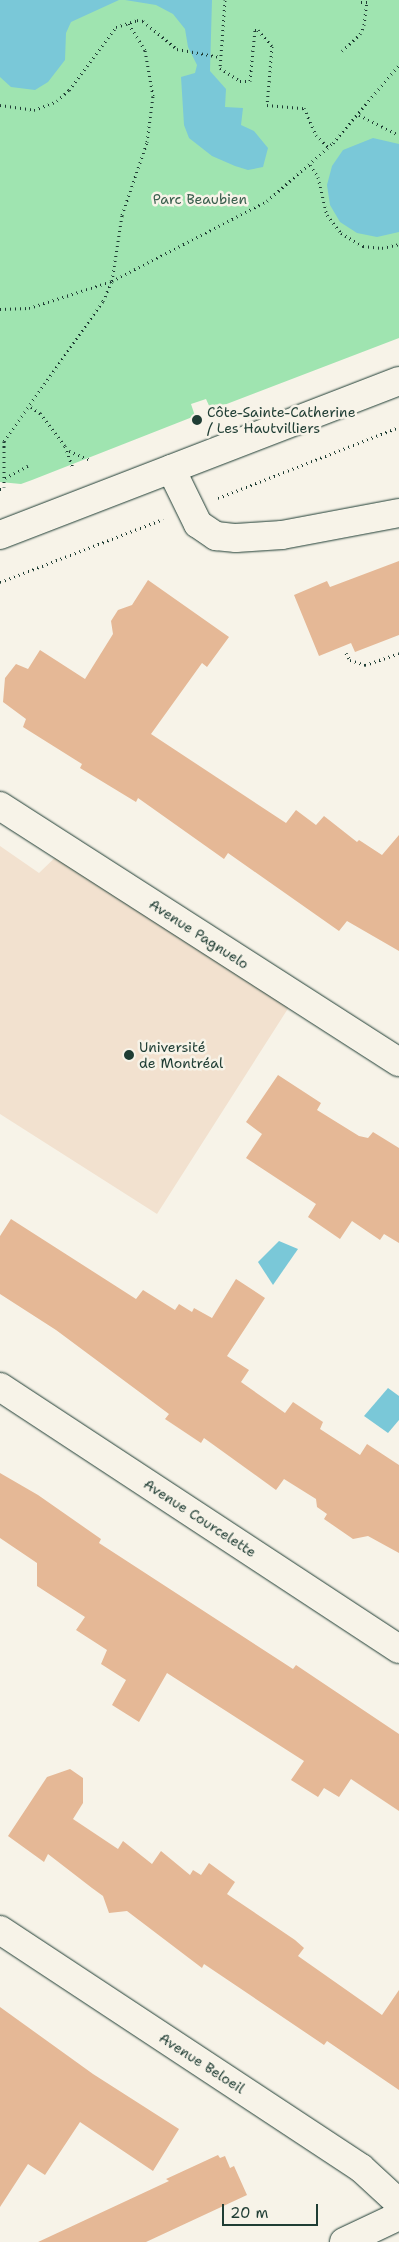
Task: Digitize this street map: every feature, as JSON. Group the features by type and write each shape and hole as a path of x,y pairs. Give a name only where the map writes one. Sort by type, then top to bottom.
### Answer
{"street":[{"path":"0,536 399,381"},
{"path":"171,469 198,524 216,536 236,538 291,534 399,514"},
{"name":"Avenue Pagnuelo","path":"0,806 399,1062"},
{"name":"Avenue Courcelette","path":"0,1388 399,1650"},
{"name":"Avenue Beloeil","path":"0,1930 361,2168 399,2203"},
{"path":"344,2242 399,2216"}],"path":[{"path":"225,0 220,68 240,81 250,81 255,30 258,30 272,46 267,105 304,108 316,135 328,147"},
{"path":"361,2 371,0"},
{"path":"342,51 360,34 366,1"},
{"path":"0,105 34,110 57,101 69,90 107,37 116,28 128,23 143,21 168,43 184,51 220,57"},
{"path":"2,488 5,478 4,441 103,301 112,281 122,215 147,142 153,96 145,50 128,23"},
{"path":"0,310 29,308 112,281 242,216 267,201 310,165 328,147 359,115 399,65"},
{"path":"359,115 399,135"},
{"path":"310,165 318,177 327,215 341,233 363,246 382,248 399,244"},
{"path":"30,406 40,413 69,451 73,468"},
{"path":"221,496 399,427"},
{"path":"69,451 88,459"},
{"path":"5,478 28,466"},
{"path":"0,582 150,524"},
{"path":"346,653 350,660 365,666 399,653"}],"shaded area":[{"name":"Université de Montréal","path":"0,846 39,873 65,848 296,996 157,1214 0,1114"}],"green space":[{"name":"Parc Beaubien","path":"0,0 399,0 399,338 211,410 206,399 191,404 195,416 21,484 0,482"}],"water":[{"path":"0,0 119,0 71,22 66,33 65,60 48,82 35,90 11,87 0,77"},
{"path":"125,0 212,0 210,71 226,89 225,107 243,108 241,125 254,131 268,148 263,167 248,170 235,166 212,156 189,138 184,125 181,77 195,73 197,65 188,47 185,29 173,14 156,5"},
{"path":"373,138 399,144 399,232 377,237 357,233 340,222 330,205 327,185 332,166 343,150"},
{"path":"279,1241 298,1249 273,1285 258,1262"},
{"path":"388,1388 399,1396 399,1420 388,1433 364,1416"}],"building":[{"path":"399,561 399,635 355,652 351,643 319,656 294,595 327,581 330,587"},
{"path":"148,580 229,637 207,667 202,663 151,734 286,823 296,810 316,825 324,816 357,842 359,840 382,855 399,835 399,951 347,921 339,931 228,853 224,859 138,798 136,802 80,768 82,764 23,727 26,719 3,702 5,678 16,664 28,669 40,650 85,679 113,634 111,621 118,610 132,605"},
{"path":"278,1075 321,1103 317,1110 359,1136 368,1138 373,1132 399,1148 399,1243 384,1234 380,1240 352,1221 340,1239 308,1217 316,1204 246,1158 262,1134 246,1122"},
{"path":"11,1219 136,1299 143,1290 175,1310 179,1304 192,1312 194,1308 212,1318 236,1279 265,1298 227,1356 249,1370 241,1382 285,1413 293,1402 323,1422 320,1429 360,1455 367,1444 399,1465 399,1553 368,1536 353,1539 324,1519 327,1514 317,1507 316,1499 284,1479 276,1490 204,1438 201,1443 165,1419 169,1414 56,1330 0,1294 0,1236"},
{"path":"0,1473 38,1495 101,1539 99,1543 293,1669 296,1665 399,1734 399,1811 351,1779 339,1797 324,1788 318,1797 291,1780 304,1761 167,1673 139,1722 112,1705 126,1680 101,1664 107,1650 76,1630 85,1617 37,1586 37,1563 0,1538"},
{"path":"70,1769 83,1778 83,1803 73,1819 118,1849 123,1841 152,1864 161,1851 190,1875 193,1870 201,1875 209,1863 235,1882 227,1894 295,1940 304,1948 298,1956 382,2015 399,1990 399,2090 327,2041 324,2045 204,1964 202,1968 127,1911 109,1913 103,1896 48,1854 44,1862 8,1836 47,1777"},
{"path":"0,2007 93,2074 179,2129 153,2171 80,2122 45,2175 28,2164 0,2207"},
{"path":"218,2155 220,2158 225,2156 230,2168 234,2166 247,2195 146,2242 38,2242 169,2181 166,2179"}],"place":[{"name":"Côte-Sainte-Catherine / Les Hautvilliers","path":"197,420"},
{"name":"Université de Montréal","path":"129,1055"}]}
